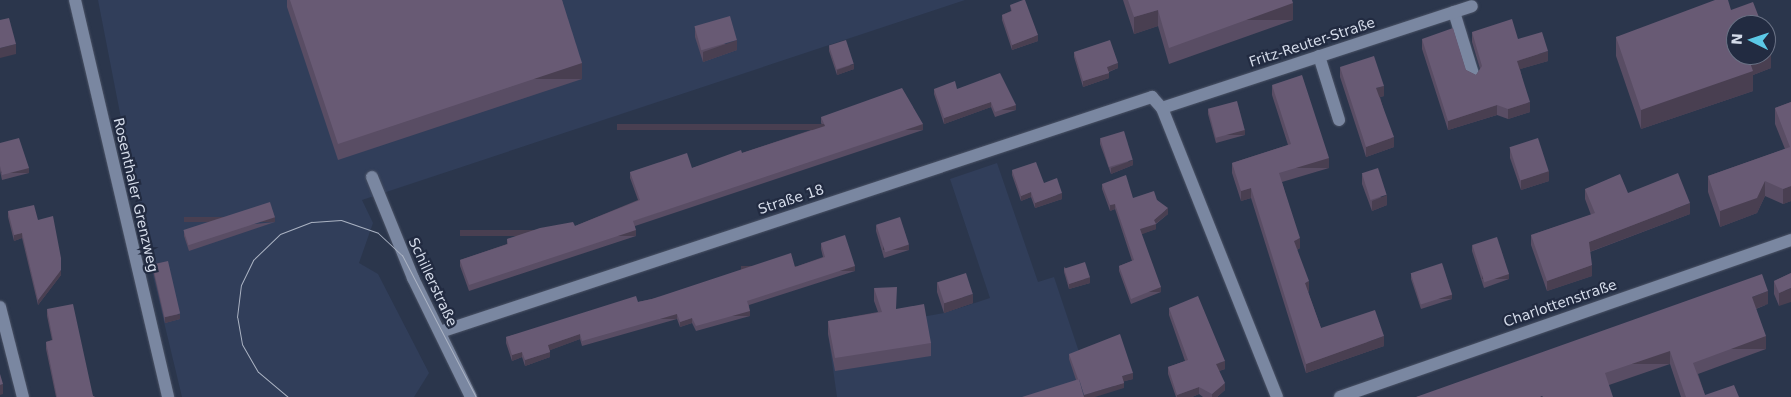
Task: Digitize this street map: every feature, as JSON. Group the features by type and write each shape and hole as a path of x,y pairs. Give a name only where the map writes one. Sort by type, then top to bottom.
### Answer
{"street":[{"name":"Rosenthaler Grenzweg","path":"75,0 168,397"},
{"name":"Fritz-Reuter-Straße","path":"1162,108 1472,6"},
{"path":"1454,12 1474,77"},
{"path":"1319,56 1339,120"},
{"name":"Straße 18","path":"440,332 1152,97 1162,108"},
{"path":"1162,108 1277,397"},
{"name":"Schillerstraße","path":"372,178 471,397"},
{"name":"Charlottenstraße","path":"1340,397 1791,240"},
{"path":"0,307 23,397"}],"shaded area":[{"path":"98,0 965,0 362,200 373,223 359,263 378,274 429,373 414,397 182,397 146,247"},
{"path":"997,163 1038,282 1054,277 1094,397 837,397 828,334 944,313 990,298 950,179"}],"building":[{"path":"290,0 562,0 582,63 338,144"},
{"path":"1025,0 1038,35 1012,45 1002,15 1012,11 1010,5"},
{"path":"1128,0 1292,0 1293,3 1169,48 1158,10 1134,17"},
{"path":"1715,0 1728,0 1731,10 1753,2 1758,15 1726,15 1726,65 1751,65 1753,71 1641,110 1616,37"},
{"path":"730,16 737,40 701,50 694,26"},
{"path":"9,18 16,44 0,48 0,20"},
{"path":"1512,19 1518,39 1542,32 1548,51 1517,61 1530,102 1508,109 1497,105 1448,121 1422,39 1453,28 1466,70 1476,75 1482,66 1472,32"},
{"path":"846,40 854,64 837,69 829,46"},
{"path":"1110,40 1118,63 1107,67 1109,73 1083,81 1074,52"},
{"path":"1374,56 1384,86 1376,88 1394,137 1366,147 1340,67"},
{"path":"1000,73 1016,105 995,112 991,102 944,118 934,89 955,81 957,89"},
{"path":"1302,75 1329,158 1279,173 1300,238 1294,241 1309,281 1305,283 1321,328 1375,310 1384,336 1306,364 1251,188 1241,191 1232,163 1291,144 1272,85"},
{"path":"902,88 923,124 633,221 636,230 469,285 460,260 508,244 507,239 540,228 573,222 575,226 640,200 630,172 687,153 692,168 741,150 742,153 825,126 821,117"},
{"path":"1237,101 1245,130 1216,138 1208,109"},
{"path":"1791,102 1791,186 1783,189 1765,181 1757,198 1720,211 1708,176 1790,147 1775,108"},
{"path":"1124,131 1133,160 1109,167 1100,138"},
{"path":"19,138 29,168 2,175 0,143"},
{"path":"1538,138 1549,171 1520,181 1509,147"},
{"path":"1036,162 1044,183 1057,178 1062,193 1035,203 1031,192 1021,196 1012,170"},
{"path":"1378,168 1387,195 1370,200 1362,173"},
{"path":"1678,173 1690,203 1589,242 1592,265 1547,281 1531,235 1595,213 1585,189 1620,174 1628,193"},
{"path":"1126,175 1133,198 1154,191 1157,200 1168,208 1154,220 1156,224 1140,229 1161,287 1131,299 1119,266 1134,260 1115,204 1110,205 1102,184"},
{"path":"270,202 275,217 188,245 183,230"},
{"path":"34,205 38,220 53,216 61,258 61,270 38,300 22,233 14,235 8,211"},
{"path":"900,217 909,245 885,252 876,225"},
{"path":"845,235 855,266 747,301 750,311 696,326 692,318 680,322 677,314 582,341 580,334 548,345 550,352 525,360 522,352 512,355 506,337 636,296 638,302 652,299 791,253 795,267 825,257 821,243"},
{"path":"1497,237 1509,274 1484,282 1472,245"},
{"path":"168,261 180,314 165,317 152,265"},
{"path":"1085,262 1090,277 1069,284 1064,269"},
{"path":"1442,263 1452,294 1421,305 1411,273"},
{"path":"966,273 973,294 944,303 937,282"},
{"path":"1791,273 1791,288 1779,293 1774,281"},
{"path":"1762,274 1768,291 1752,297 1766,336 1693,363 1705,395 1734,385 1739,397 1686,397 1670,351 1605,373 1613,397 1416,397"},
{"path":"897,287 896,309 924,304 931,343 835,358 828,321 882,312 874,288"},
{"path":"1198,296 1225,361 1216,364 1225,383 1212,394 1199,387 1177,395 1168,367 1188,360 1169,308"},
{"path":"73,304 93,396 95,397 57,397 46,342 53,340 47,309"},
{"path":"1120,334 1133,373 1122,376 1124,383 1084,395 1069,354"},
{"path":"0,374 3,384 0,385"},
{"path":"1079,379 1084,397 1022,397"}],"tram line":[{"path":"288,397 258,372 242,344 237,317 241,285 253,260 280,234 312,222 341,220 378,233 402,255 476,397"},
{"path":"394,397 409,397"}]}
